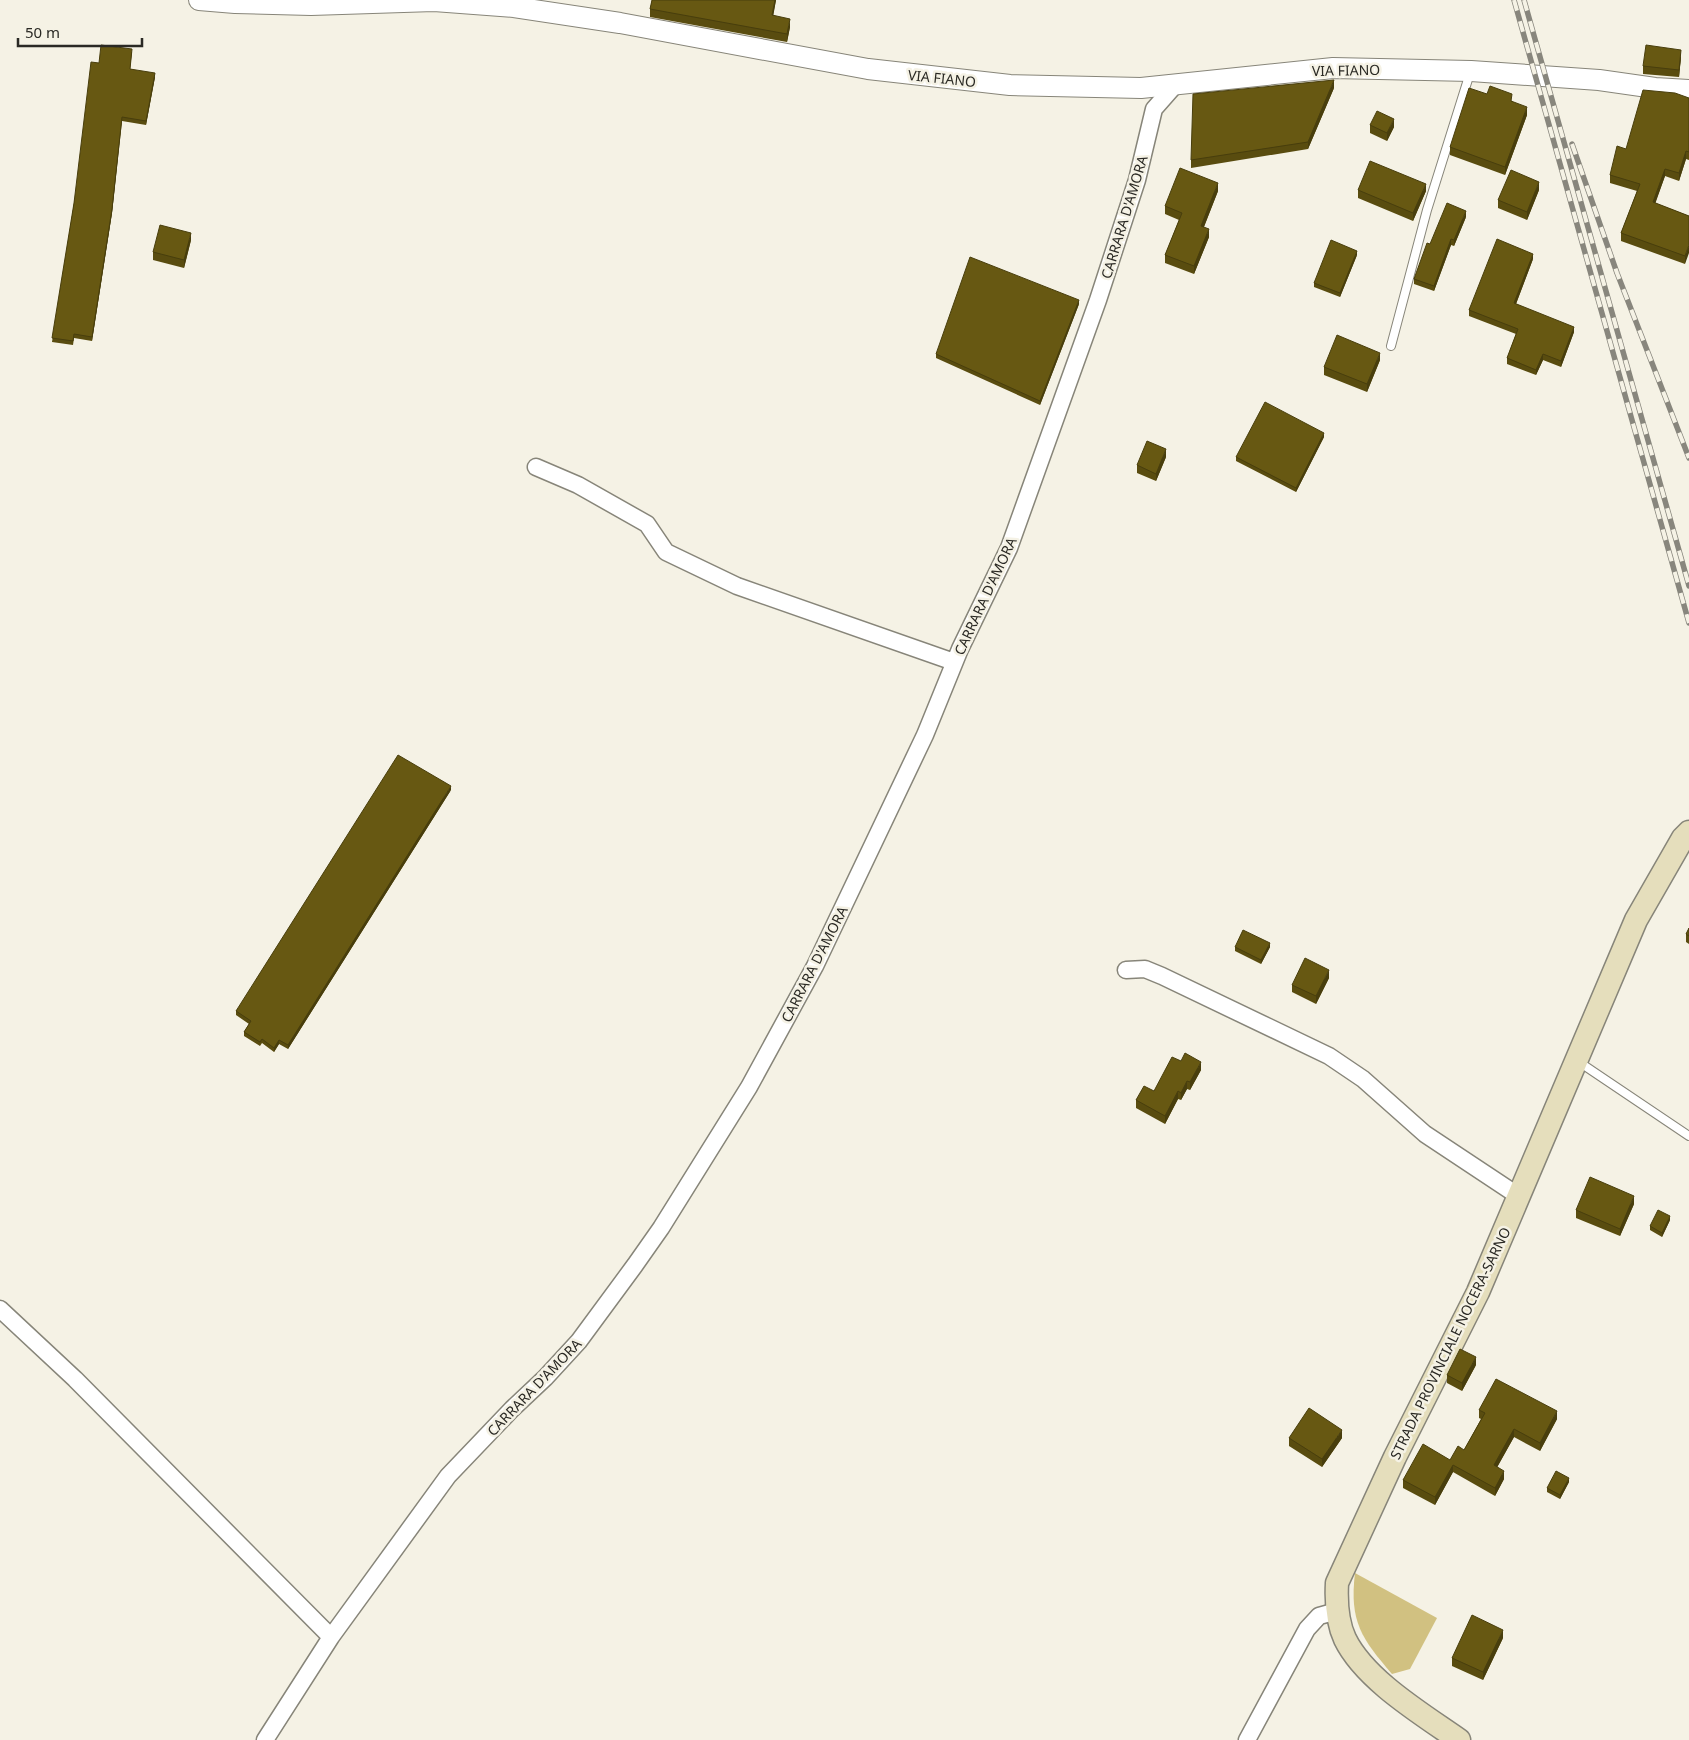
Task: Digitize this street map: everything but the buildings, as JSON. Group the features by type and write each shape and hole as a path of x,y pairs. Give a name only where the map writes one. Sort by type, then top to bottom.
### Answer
{"main road":[{"name":"STRADA PROVINCIALE NOCERA-SARNO","path":"1459,1740 1386,1687 1365,1666 1345,1639 1337,1611 1337,1583 1395,1457 1478,1292 1636,920 1683,838 1689,832"}],"street":[{"name":"VIA FIANO","path":"199,0 311,5 434,1 514,7 620,23 868,69 1010,85 1141,88 1333,68 1471,71 1599,80 1655,88 1689,90"},
{"name":"CARRARA D'AMORA","path":"265,1740 331,1637 448,1476 579,1341 630,1273 661,1228 749,1087 815,966 924,735 954,662 1009,548 1107,272 1137,180 1154,109 1176,84"},
{"path":"536,466 578,485 647,524 666,552 737,586 954,662"},
{"path":"1126,970 1145,969 1162,976 1329,1056 1362,1079 1425,1134 1520,1196"},
{"path":"0,1309 75,1379 331,1637"},
{"path":"1247,1740 1306,1629 1319,1616 1337,1611"}],"lane":[{"path":"1391,346 1427,210 1471,71"},
{"path":"1577,1061 1689,1136"}],"shaded area":[{"path":"1355,1573 1437,1618 1410,1669 1392,1674 1366,1640 1360,1629 1354,1605"}],"railway":[{"path":"1514,0 1689,623"},
{"path":"1524,0 1689,586"},
{"path":"1572,144 1617,273 1689,458"}]}
